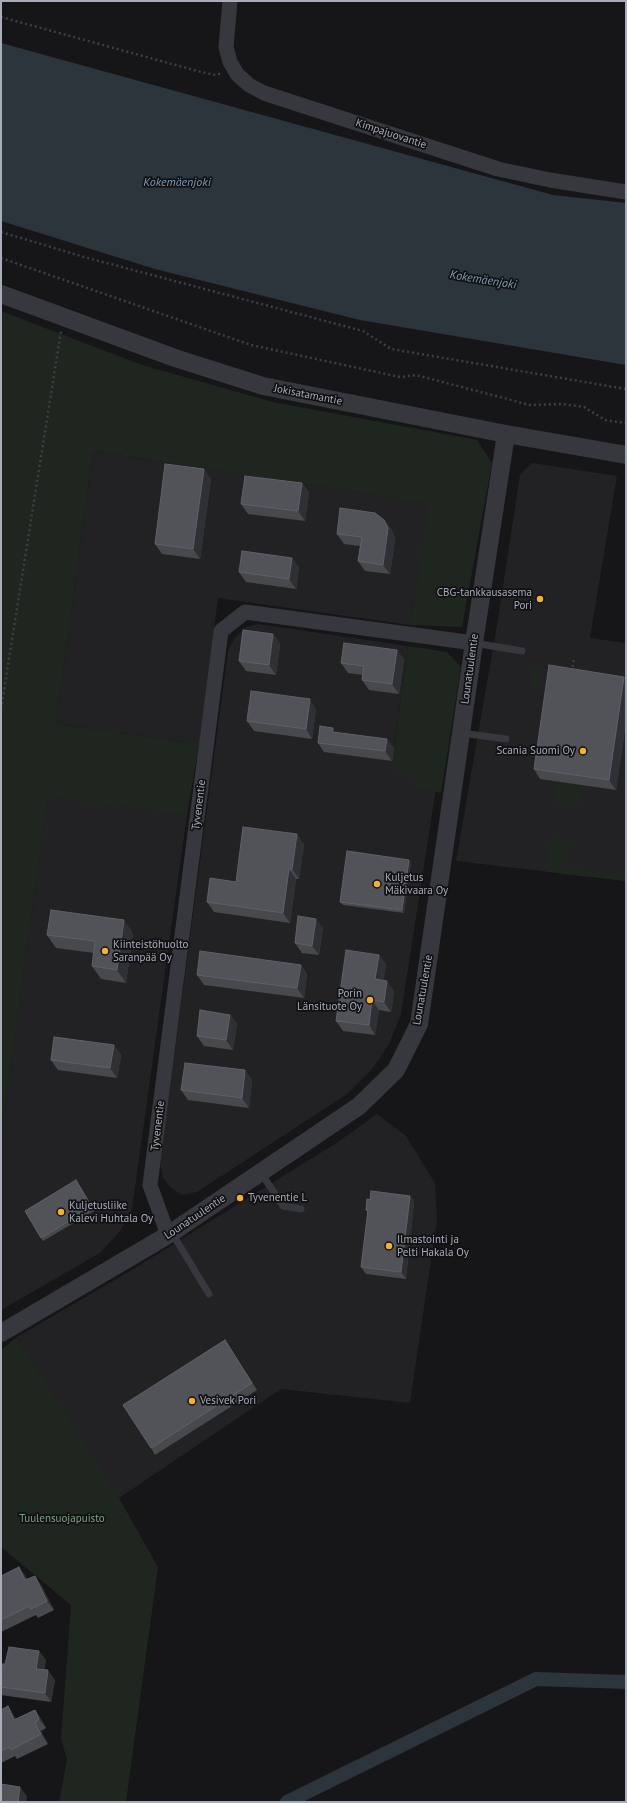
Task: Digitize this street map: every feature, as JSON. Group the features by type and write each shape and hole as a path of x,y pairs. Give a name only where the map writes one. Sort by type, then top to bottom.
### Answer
{"street":[{"name":"Kimpajuovantie","path":"230,1 226,47 230,62 237,74 249,85 287,100 498,169 550,180 626,192"},
{"name":"Jokisatamantie","path":"1,294 175,358 263,386 506,434 626,455"},
{"name":"Lounatuulentie","path":"1,1333 170,1234 360,1106 396,1070 419,1024 506,434"},
{"name":"Tyvenentie","path":"170,1234 150,1185 221,630 245,612 474,643"}],"lane":[{"path":"474,643 522,651"},
{"path":"461,733 506,739"},
{"path":"261,1173 283,1206 301,1209"},
{"path":"170,1234 209,1294"}],"path":[{"path":"1,17 216,75 224,72 230,62"},
{"path":"1,232 84,257 363,331 391,349 626,389"},
{"path":"1,258 251,345 400,377 416,375 530,405 562,404 584,407 605,420 626,423"},
{"path":"1,709 63,317"},
{"path":"566,674 572,674 574,658"}],"shaded area":[{"path":"93,451 430,504 410,625 218,598 199,744 56,724"},
{"path":"532,463 617,476 590,638 626,643 626,881 456,861 497,625 520,475"},
{"path":"258,624 408,646 392,762 439,769 401,1014 389,1044 372,1069 347,1094 197,1192 182,1195 171,1188 163,1178 160,1164 228,651 235,637 246,627"},
{"path":"48,796 187,815 132,1209 120,1231 100,1253 1,1310 1,1136"},
{"path":"377,1114 406,1136 435,1183 437,1219 410,1403 281,1389 119,1498 17,1337 132,1270 338,1142"}],"green space":[{"path":"1,311 142,365 273,402 477,440 492,463 462,627 410,625 429,504 93,451 56,724 199,744 187,815 48,797 1,1136"},
{"path":"408,646 447,652 461,667 441,793 418,788 410,774 391,771"},
{"path":"534,665 541,666 537,689 531,688"},
{"path":"556,781 581,784 578,809 553,805"},
{"path":"550,838 571,840 567,869 626,874 626,881 547,872"},
{"name":"Tuulensuojapuisto","path":"17,1337 115,1491 158,1567 126,1802 59,1802 67,1759 61,1739 71,1605 1,1547 1,1350"}],"water":[{"name":"Kokemäenjoki","path":"1,43 553,195 626,203 626,365 360,320 155,269 1,221"}],"building":[{"path":"165,464 204,469 193,549 155,544"},
{"path":"245,476 302,483 298,511 241,504"},
{"path":"340,508 375,513 384,520 388,528 383,565 358,561 362,537 337,534"},
{"path":"242,551 292,558 289,579 239,572"},
{"path":"243,630 273,634 269,665 239,661"},
{"path":"344,643 397,650 392,684 362,680 364,666 341,663"},
{"name":"Scania Suomi Oy","path":"549,665 624,677 609,780 534,769"},
{"path":"251,691 310,699 306,729 247,721"},
{"path":"320,726 333,728 333,732 387,739 385,751 318,743"},
{"path":"243,827 297,834 292,869 289,869 283,913 207,902 210,878 236,882"},
{"name":"Kuljetus Mäkivaara Oy","path":"347,851 409,860 402,910 340,902"},
{"path":"51,910 124,920 117,970 92,966 95,941 47,935"},
{"path":"298,916 316,919 312,946 295,943"},
{"name":"Porin Länsituote Oy","path":"346,950 379,955 375,979 387,981 384,1002 372,1000 369,1025 336,1021"},
{"path":"200,951 301,965 297,988 197,975"},
{"path":"200,1010 230,1015 226,1040 197,1036"},
{"path":"54,1037 114,1045 110,1068 51,1060"},
{"path":"185,1063 245,1070 242,1098 181,1090"},
{"name":"Kuljetusliike Kalevi Huhtala Oy","path":"76,1180 92,1207 41,1238 25,1211"},
{"name":"Ilmastointi ja Pelti Hakala Oy","path":"371,1191 410,1196 401,1272 361,1267 368,1210 366,1210 367,1199 370,1200"},
{"name":"Vesivek Pori","path":"225,1340 252,1383 151,1448 123,1405"},
{"path":"19,1567 25,1580 35,1576 47,1601 31,1609 29,1606 1,1620 1,1576"},
{"path":"9,1647 39,1651 36,1669 48,1670 45,1693 1,1687 1,1666 2,1664 5,1664"},
{"path":"8,1706 14,1720 35,1710 39,1719 35,1722 41,1734 11,1750 9,1747 1,1751 1,1710"},
{"path":"1,1784 20,1787 18,1802 1,1802"}],"waterway":[{"path":"287,1802 536,1679 626,1682"}],"place":[{"name":"CBG-tankkausasema Pori","path":"540,599"},
{"name":"Scania Suomi Oy","path":"583,751"},
{"name":"Kuljetus Mäkivaara Oy","path":"377,884"},
{"name":"Kiinteistöhuolto Saranpää Oy","path":"105,951"},
{"name":"Porin Länsituote Oy","path":"370,1000"},
{"name":"Tyvenentie L","path":"240,1198"},
{"name":"Kuljetusliike Kalevi Huhtala Oy","path":"61,1212"},
{"name":"Ilmastointi ja Pelti Hakala Oy","path":"389,1246"},
{"name":"Vesivek Pori","path":"192,1401"}]}
